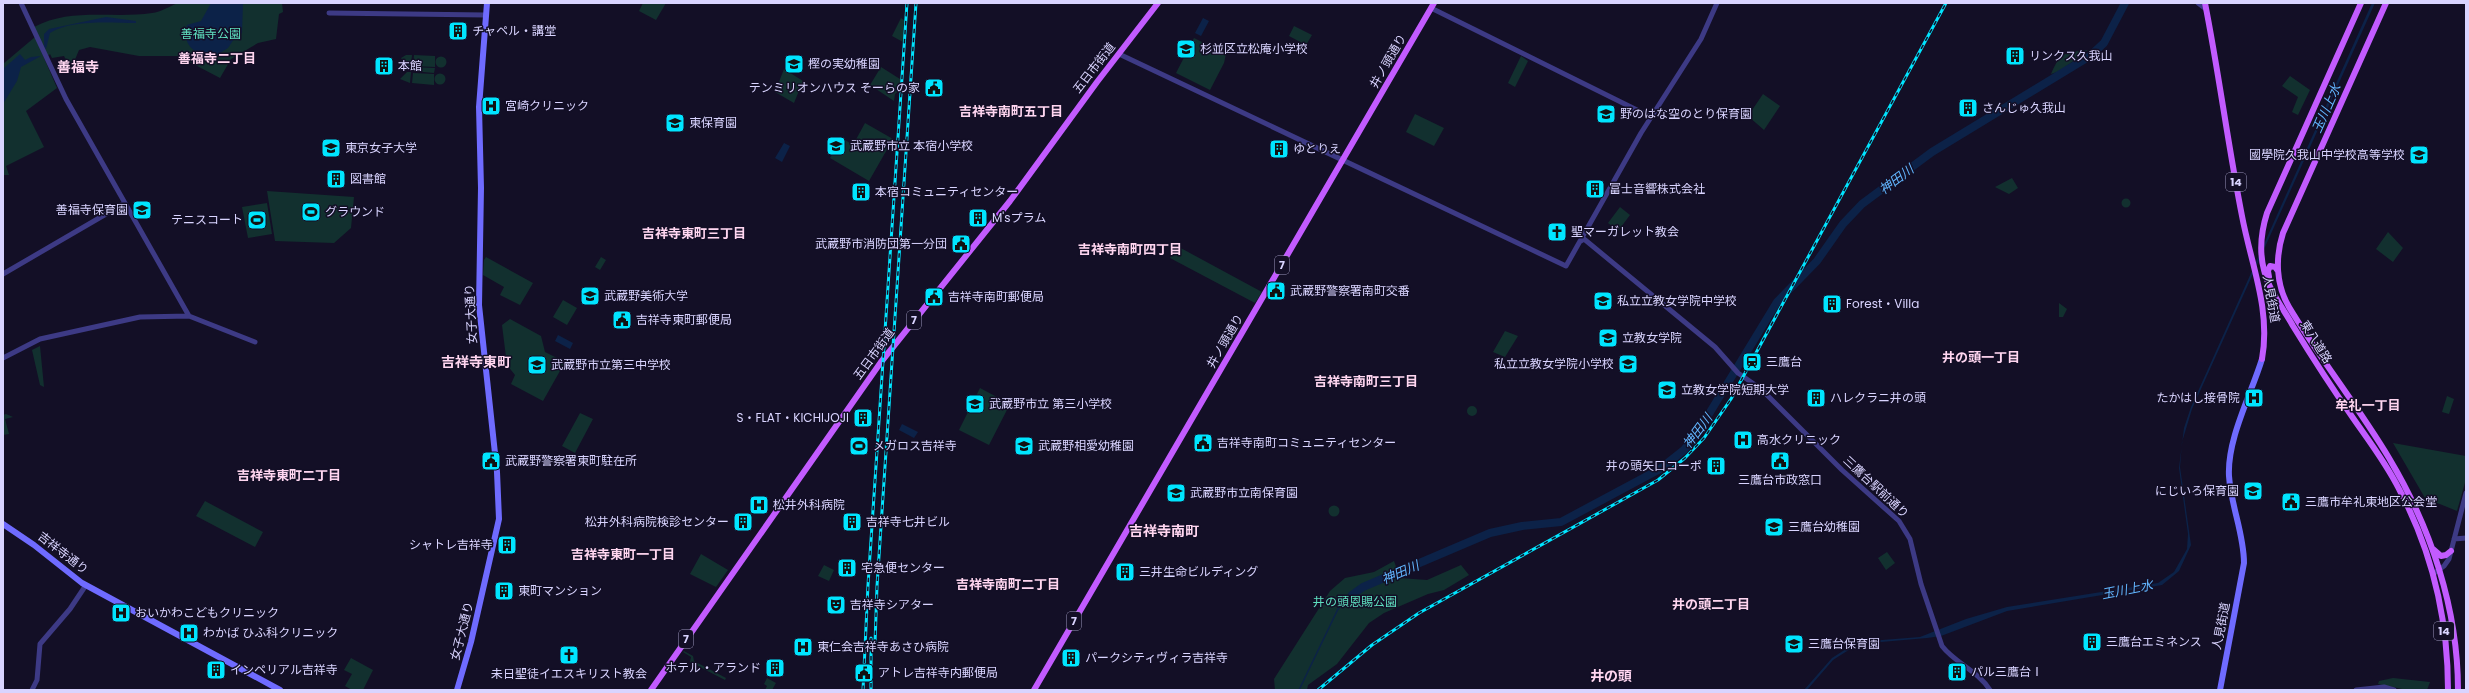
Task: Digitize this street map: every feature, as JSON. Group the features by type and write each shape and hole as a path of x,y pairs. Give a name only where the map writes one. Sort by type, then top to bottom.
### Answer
{"main road":[{"name":"女子大通り","path":"457,690 468,656 496,539 500,511 479,305 481,188 479,107 487,3"},
{"name":"五日市街道","path":"651,690 881,362 1010,201 1158,3"},
{"name":"東八道路","path":"2361,3 2267,213 2261,238 2261,258 2266,279 2276,298 2332,387 2392,475 2408,507 2433,574 2444,630 2448,690"},
{"name":"東八道路","path":"2386,3 2283,234 2278,254 2278,271 2287,304 2390,459 2410,495 2439,570 2454,630 2458,690"},
{"name":"井ノ頭通り","path":"1034,690 1433,6"},
{"name":"人見街道","path":"2206,6 2242,216 2263,307 2265,327 2262,359 2235,436 2230,464 2230,484 2242,544 2244,563 2220,690"},
{"path":"2276,298 2268,271 2271,266 2276,267 2278,271"},
{"name":"吉祥寺通り","path":"3,524 14,530 86,585 280,690"},
{"path":"2428,541 2439,555 2446,555 2451,551"}],"street":[{"path":"21,3 66,99 189,316"},
{"path":"1119,54 1566,266 1651,117 1701,39 1717,3"},
{"path":"2198,3 2206,6"},
{"path":"1433,6 1651,117"},
{"path":"329,13 486,15"},
{"path":"3,274 125,203"},
{"name":"三鷹台駅前通り","path":"1581,241 1584,239 1714,347 1738,374 1748,379 1761,389 1842,470 1905,527 1938,638 1947,653 1980,678 1990,690"},
{"path":"3,358 40,339 73,330 140,317 189,316 255,342"},
{"path":"2433,574 2447,563 2466,493"},
{"path":"2454,539 2466,538"},
{"path":"32,690 37,680 40,644 70,609 86,585"},
{"path":"2356,690 2384,687 2394,690"}],"green space":[{"name":"善福寺公園","path":"178,3 282,3 283,12 279,14 276,39 258,43 231,59 220,78 178,56 139,56 90,47 79,50 74,62 68,64 64,56 52,58 50,54 48,56 34,27 48,21 77,15 137,15 152,13"},
{"path":"643,3 666,3 656,20 639,11"},
{"path":"901,18 904,20 903,42 892,36"},
{"path":"1294,26 1312,35 1306,45 1289,36"},
{"path":"35,37 57,88 26,111 44,147 6,166 9,175 3,175 3,64"},
{"path":"1194,38 1226,54 1224,63 1210,90 1176,73"},
{"path":"2088,50 2060,71 2051,74 2058,61 2065,54"},
{"path":"406,55 412,55 411,66 407,66 401,58"},
{"path":"414,55 435,56 435,67 413,66"},
{"path":"441,56 445,58 447,62 445,66 441,68 437,66 435,62 437,58"},
{"path":"1521,56 1528,61 1515,87 1508,83"},
{"path":"413,67 435,68 434,73 413,71"},
{"path":"881,67 900,79 900,90 895,94 894,101 870,85"},
{"path":"784,69 803,81 794,103 775,92"},
{"path":"407,72 411,72 410,83 400,79"},
{"path":"413,73 434,74 434,85 412,83"},
{"path":"438,74 442,74 444,75 444,83 438,84 435,81 435,77"},
{"path":"2290,76 2310,90 2298,115 2292,112 2298,97 2282,86"},
{"path":"1763,94 1780,106 1764,130 1748,116"},
{"path":"1415,114 1444,128 1434,146 1406,132"},
{"path":"865,123 893,139 869,181 830,158 842,138 853,145"},
{"path":"2012,178 2018,188 2009,194 1995,187"},
{"name":"グラウンド","path":"267,191 354,197 351,228 334,243 275,241"},
{"path":"2126,198 2131,203 2126,208 2121,203"},
{"name":"テニスコート","path":"267,203 272,234 248,238 242,207"},
{"path":"1620,207 1630,215 1618,231 1608,223"},
{"path":"2388,232 2403,248 2393,262 2376,249"},
{"path":"1177,246 1262,292 1255,303 1170,258"},
{"path":"486,257 533,283 520,305 500,295 504,287 483,275 484,260"},
{"path":"601,257 606,260 600,270 595,267"},
{"path":"563,300 577,308 567,325 553,317"},
{"path":"2059,303 2067,309 2063,317 2059,317"},
{"path":"510,319 541,336 545,352 565,362 543,401 511,384 515,375 507,365 502,325"},
{"path":"1505,331 1518,336 1505,357 1493,352"},
{"path":"40,346 44,387 40,385 32,350"},
{"path":"980,388 1010,404 989,445 959,430"},
{"path":"2447,396 2454,399 2449,414 2442,412"},
{"path":"1470,406 1474,406 1477,411 1474,416 1470,416 1467,413 1467,409"},
{"path":"580,413 593,419 575,453 562,446"},
{"path":"6,414 13,417 5,419 9,434 3,435 3,415"},
{"path":"2393,443 2466,456 2466,479 2457,511 2425,498"},
{"path":"205,501 263,532 255,547 196,516"},
{"path":"1332,506 1336,506 1338,507 1338,515 1332,516 1329,513 1329,509"},
{"path":"1887,552 1895,563 1886,570 1878,558"},
{"path":"701,554 728,570 716,587 690,574"},
{"name":"井の頭恩賜公園","path":"1394,561 1400,578 1427,580 1461,565 1469,575 1444,590 1428,594 1384,613 1369,623 1337,664 1308,685 1307,690 1275,690 1274,679 1330,591 1345,578 1374,572"},
{"path":"824,565 834,570 829,581 818,576"},
{"path":"684,651 693,656 694,661 726,678 725,680 690,662 691,657 683,652"},
{"path":"351,658 373,670 363,690 352,690 345,686 352,674 344,670"},
{"path":"767,678 776,683 772,690 765,690 767,686 764,684"},
{"path":"2393,678 2430,682 2427,690 2407,690 2378,684 2379,681"}],"water":[{"path":"211,3 243,3 242,33 234,39 228,48 214,57 196,52 188,44 186,39 187,25 201,21"},
{"name":"玉川上水","path":"2372,3 2375,3 2192,409 2182,441 2184,428 2191,407"},
{"path":"106,17 136,21 136,23 103,22 69,26 50,33 46,49 44,47 44,34 49,29"},
{"path":"1203,18 1209,21 1201,36 1195,33"},
{"path":"20,54 25,60 31,57 41,56 21,67 17,81 3,104 3,69"},
{"path":"784,143 790,146 782,162 775,158"},
{"path":"558,335 573,343 570,349 555,341"},
{"path":"902,424 918,432 914,438 899,430"},
{"name":"玉川上水","path":"2182,448 2180,467 2191,545 2179,571 2162,585 2007,611 1941,636 1858,644 1833,660 1807,690 1804,690 1832,658 1857,642 1920,637 1966,619 2007,607 2158,583 2174,572 2187,549 2188,534 2179,468"}],"waterway":[{"name":"神田川","path":"1352,595 1363,587 1490,533 1522,526 1561,522 1660,469 1684,450 1698,432 1777,302 1817,261 1843,224 1862,204 1932,152 2090,56 2104,43 2125,3"},
{"name":"神田川","path":"1299,690 1338,609 1352,595"}],"railway":[{"path":"863,690 868,585 907,3"},
{"path":"875,644 877,586 916,3"},
{"path":"1318,690 1372,645 1419,613 1658,480 1685,458 1704,438 1731,399 1946,3"},
{"path":"871,638 871,690"}],"place":[{"name":"チャペル・講堂","path":"458,31"},
{"name":"杉並区立松庵小学校","path":"1186,49"},
{"name":"リンクス久我山","path":"2015,56"},
{"name":"樫の実幼稚園","path":"794,64"},
{"name":"本館","path":"384,66"},
{"name":"テンミリオンハウス そーらの家","path":"934,88"},
{"name":"宮崎クリニック","path":"491,106"},
{"name":"さんじゅ久我山","path":"1968,108"},
{"name":"野のはな空のとり保育園","path":"1606,114"},
{"name":"東保育園","path":"675,123"},
{"name":"武蔵野市立 本宿小学校","path":"836,146"},
{"name":"東京女子大学","path":"331,148"},
{"name":"ゆとりえ","path":"1279,149"},
{"name":"國學院久我山中学校高等学校","path":"2419,155"},
{"name":"図書館","path":"336,179"},
{"name":"富士音響株式会社","path":"1595,189"},
{"name":"本宿コミュニティセンター","path":"861,192"},
{"name":"善福寺保育園","path":"142,210"},
{"name":"グラウンド","path":"311,212"},
{"name":"M'sプラム","path":"978,218"},
{"name":"テニスコート","path":"257,220"},
{"name":"聖マーガレット教会","path":"1557,232"},
{"name":"武蔵野市消防団第一分団","path":"961,244"},
{"name":"武蔵野警察署南町交番","path":"1276,291"},
{"name":"武蔵野美術大学","path":"590,296"},
{"name":"吉祥寺南町郵便局","path":"934,297"},
{"name":"私立立教女学院中学校","path":"1603,301"},
{"name":"Forest・Villa","path":"1832,304"},
{"name":"吉祥寺東町郵便局","path":"622,320"},
{"name":"立教女学院","path":"1608,338"},
{"name":"三鷹台","path":"1752,362"},
{"name":"私立立教女学院小学校","path":"1628,364"},
{"name":"武蔵野市立第三中学校","path":"537,365"},
{"name":"立教女学院短期大学","path":"1667,390"},
{"name":"ハレクラニ井の頭","path":"1816,398"},
{"name":"たかはし接骨院","path":"2254,398"},
{"name":"武蔵野市立 第三小学校","path":"975,404"},
{"name":"S・FLAT・KICHIJOJI","path":"863,418"},
{"name":"高水クリニック","path":"1743,440"},
{"name":"吉祥寺南町コミュニティセンター","path":"1203,443"},
{"name":"メガロス吉祥寺","path":"859,446"},
{"name":"武蔵野相愛幼稚園","path":"1024,446"},
{"name":"武蔵野警察署東町駐在所","path":"491,461"},
{"name":"三鷹台市政窓口","path":"1780,461"},
{"name":"井の頭矢口コーポ","path":"1716,466"},
{"name":"にじいろ保育園","path":"2253,491"},
{"name":"武蔵野市立南保育園","path":"1176,493"},
{"name":"三鷹市牟礼東地区公会堂","path":"2291,502"},
{"name":"松井外科病院","path":"759,505"},
{"name":"松井外科病院検診センター","path":"743,522"},
{"name":"吉祥寺七井ビル","path":"852,522"},
{"name":"三鷹台幼稚園","path":"1774,527"},
{"name":"シャトレ吉祥寺","path":"507,545"},
{"name":"宅急便センター","path":"847,568"},
{"name":"三井生命ビルディング","path":"1125,572"},
{"name":"東町マンション","path":"504,591"},
{"name":"吉祥寺シアター","path":"836,605"},
{"name":"おいかわこどもクリニック","path":"121,613"},
{"name":"わかば ひふ科クリニック","path":"189,633"},
{"name":"三鷹台エミネンス","path":"2092,642"},
{"name":"三鷹台保育園","path":"1794,644"},
{"name":"東仁会吉祥寺あさひ病院","path":"803,647"},
{"name":"未日聖徒イエスキリスト教会","path":"569,655"},
{"name":"パークシティヴィラ吉祥寺","path":"1071,658"},
{"name":"ホテル・アランド","path":"775,668"},
{"name":"インペリアル吉祥寺","path":"216,670"},
{"name":"パル三鷹台Ⅰ","path":"1957,672"},
{"name":"アトレ吉祥寺内郵便局","path":"864,673"}],"district":[{"name":"善福寺二丁目","path":"217,58"},
{"name":"善福寺","path":"78,67"},
{"name":"吉祥寺南町五丁目","path":"1011,111"},
{"name":"吉祥寺東町三丁目","path":"694,233"},
{"name":"吉祥寺南町四丁目","path":"1130,249"},
{"name":"井の頭一丁目","path":"1981,357"},
{"name":"吉祥寺東町","path":"476,362"},
{"name":"吉祥寺南町三丁目","path":"1366,381"},
{"name":"牟礼一丁目","path":"2368,405"},
{"name":"吉祥寺東町二丁目","path":"289,475"},
{"name":"吉祥寺南町","path":"1164,531"},
{"name":"吉祥寺東町一丁目","path":"623,554"},
{"name":"吉祥寺南町二丁目","path":"1008,584"},
{"name":"井の頭二丁目","path":"1711,604"},
{"name":"井の頭","path":"1611,676"}]}
